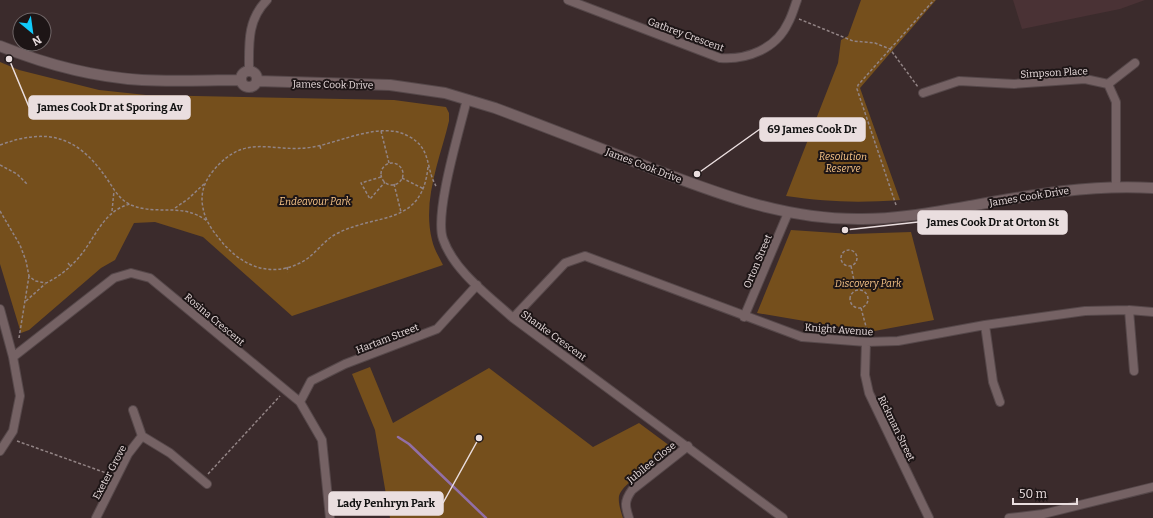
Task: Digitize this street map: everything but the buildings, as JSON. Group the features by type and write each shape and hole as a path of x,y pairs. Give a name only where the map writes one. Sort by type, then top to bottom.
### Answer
{"street":[{"path":"249,70 251,26 258,11 267,0"},
{"name":"Gathrey Crescent","path":"568,0 720,58 732,59 745,56 765,48 781,34 791,16 797,0"},
{"path":"0,46 57,65 116,78 178,82 240,80"},
{"path":"1116,186 1116,102 1108,84 1134,63"},
{"path":"240,80 242,74 249,70"},
{"path":"240,80 243,85 249,87 254,85 257,81 256,74 249,70"},
{"name":"Simpson Place","path":"923,93 959,81 1014,84 1085,79 1108,84"},
{"name":"James Cook Drive","path":"257,81 390,85 429,90 467,99 738,200 788,213 845,219 893,218 1077,189 1116,186 1153,188"},
{"name":"Shanke Crescent","path":"467,99 441,208 443,238 456,263 477,285 513,318 688,446 783,518"},
{"name":"Orton Street","path":"744,316 788,213"},
{"name":"Knight Avenue","path":"513,318 565,263 584,256 802,337 868,342 898,341 1085,311 1129,310 1153,312"},
{"name":"Rosina Crescent","path":"14,356 114,278 131,273 150,278 300,402 322,440 330,518"},
{"name":"Hartam Street","path":"300,402 311,381 345,364 438,329 477,285"},
{"path":"0,308 14,356 20,396 12,431 0,451"},
{"path":"1129,310 1134,371"},
{"path":"985,326 993,382 1000,402"},
{"name":"Rickman Street","path":"868,342 865,375 869,393 929,518"},
{"path":"133,410 142,436 170,453 207,484"},
{"name":"Exeter Grove","path":"96,518 128,454 142,436"},
{"name":"Jubilee Close","path":"629,518 625,506 626,498 632,490 688,446"},
{"path":"1009,518 1043,514 1153,487"}],"path":[{"path":"896,204 857,89 858,85 934,0"},
{"path":"791,16 854,41 875,43 890,49 923,93"},
{"path":"381,131 389,163"},
{"path":"174,209 188,199 204,184 226,157 244,148 262,146 294,149 320,146 381,131 400,132 415,140 425,151 428,167 436,186"},
{"path":"0,145 34,136 47,135 58,138 72,144 93,162 114,192 130,204 149,210 174,209 194,213 207,221"},
{"path":"320,146 321,150"},
{"path":"393,162 399,166 402,172 402,178 394,184 385,182 381,176 382,168 393,162"},
{"path":"0,165 17,174 27,184"},
{"path":"204,184 203,208 207,221 225,246 234,256 247,264 271,269 287,267 308,259 329,238 338,233 401,212 416,201 424,189 428,167"},
{"path":"381,176 361,183 370,199 385,182"},
{"path":"402,178 424,189"},
{"path":"394,184 401,212"},
{"path":"111,212 114,192"},
{"path":"26,301 46,283 70,266 80,256 111,212 130,204"},
{"path":"0,211 20,245 29,276 19,338"},
{"path":"848,250 856,252 858,258 856,263 851,266 846,266 841,260 843,253 848,250"},
{"path":"851,266 856,290"},
{"path":"287,267 288,272"},
{"path":"29,276 35,281 46,283"},
{"path":"856,290 862,290 868,296 866,304 861,308 852,305 849,299 851,293 856,290"},
{"path":"861,308 868,342"},
{"path":"207,484 208,474 285,390"},
{"path":"8,438 117,476"}],"shaded area":[{"path":"1013,0 1145,0 1120,9 1022,29"}],"green space":[{"name":"Resolution Reserve","path":"861,0 936,0 860,88 900,200 843,201 815,200 786,196 838,63 841,40 848,36"},
{"name":"Endeavour Park","path":"0,62 19,70 99,90 146,95 394,100 446,107 449,113 449,121 433,180 429,210 429,225 432,240 435,250 443,265 292,316 203,237 155,222 134,223 115,260 101,268 29,330 21,333 0,264"},
{"name":"Discovery Park","path":"791,230 851,234 911,232 934,320 869,332 757,313"},
{"path":"370,367 393,423 489,368 593,447 639,423 670,446 670,453 634,479 622,491 619,499 623,518 390,518 375,430 352,374"}],"waterway":[{"path":"398,437 409,444 486,518"}],"place":[{"name":"James Cook Dr at Sporing Av","path":"9,59"},
{"name":"69 James Cook Dr","path":"697,174"},
{"name":"James Cook Dr at Orton St","path":"845,230"},
{"name":"Lady Penhryn Park","path":"479,438"}]}
